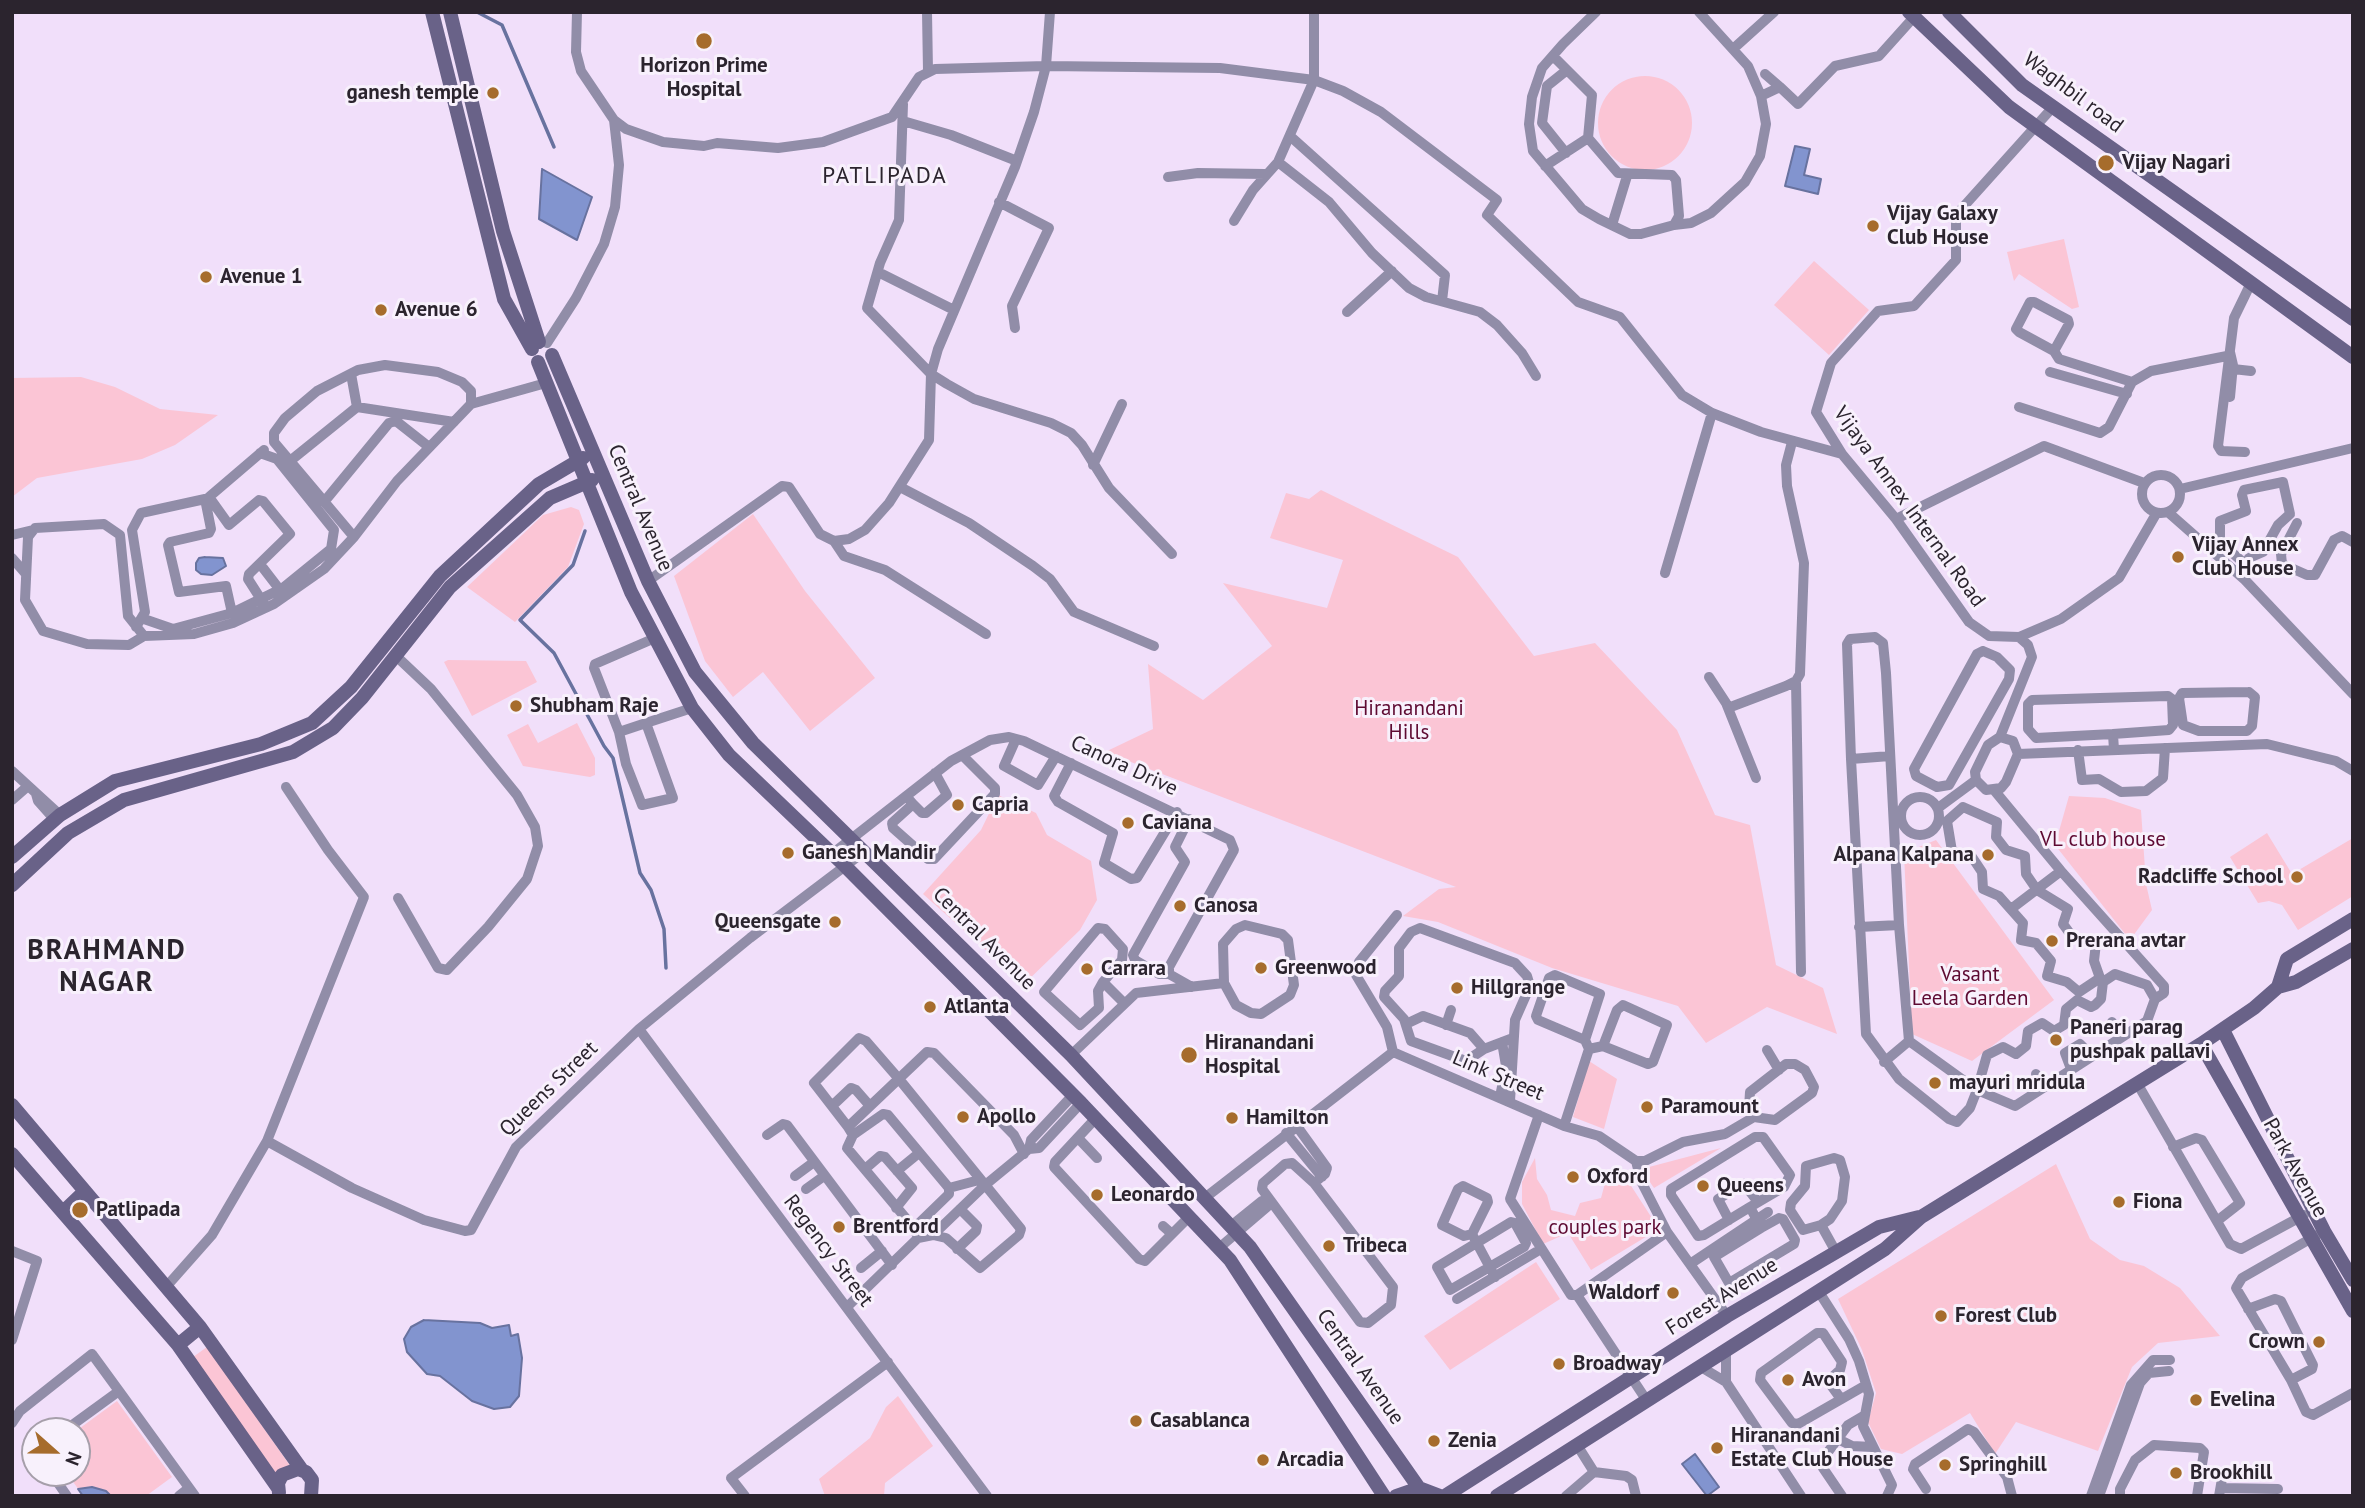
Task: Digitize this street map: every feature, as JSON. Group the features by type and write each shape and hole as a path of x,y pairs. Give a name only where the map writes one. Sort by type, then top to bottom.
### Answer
{"street":[{"name":"Central Avenue","path":"432,12 504,299 542,350 546,383 631,592 692,708 729,755 844,865 1096,1118 1230,1259 1384,1496"},
{"name":"Central Avenue","path":"450,12 521,294 542,350 594,453 648,581 695,672 753,743 1071,1055 1206,1197 1234,1229 1419,1488"},
{"path":"578,12 576,52 581,71 614,120 626,129 663,142 778,148 823,142 892,117 919,77 928,71 1046,65 1220,68 1314,80 1343,91 1381,112 1497,200 1487,215 1578,302 1620,317 1682,395 1712,413 1792,442 1842,454"},
{"path":"927,12 928,71"},
{"path":"834,541 849,539 865,530 900,486 929,440 931,374 954,310 1017,161 1046,65 1050,12"},
{"path":"1234,221 1265,174 1278,162 1314,80 1314,12"},
{"path":"1596,12 1542,68 1532,97 1529,124 1533,151 1582,209 1630,234 1691,223 1711,213 1745,182 1760,156 1766,124 1761,96 1748,66 1699,12"},
{"path":"1733,49 1774,12"},
{"name":"Waghbil road","path":"1949,12 2022,85 2353,318"},
{"path":"1765,74 1798,104 1835,66 1879,56 1912,14 2009,107 2353,358"},
{"path":"1553,56 1592,95 1588,138 1618,173 1627,176 1672,176 1679,216 1674,225"},
{"path":"1566,152 1542,123 1548,86 1567,69"},
{"path":"1761,96 1780,87"},
{"path":"903,104 899,220 877,272 867,308 931,374 974,399 1062,427 1082,445 1109,488 1172,554"},
{"name":"Vijaya Annex Internal Road","path":"2053,107 1956,215 1956,260 1914,306 1878,311 1831,363 1816,412 1842,454 1896,519 1969,622 1989,636 2019,637 2061,619 2119,578 2156,514"},
{"path":"542,350 576,298 604,244 615,206 619,165 614,120"},
{"path":"903,121 951,135 1017,161"},
{"path":"1290,136 1445,275 1442,301"},
{"path":"1545,166 1588,138"},
{"path":"1278,162 1329,202 1392,271 1418,292 1480,312 1497,325 1522,353 1536,376"},
{"path":"1168,177 1198,173 1265,174"},
{"path":"1612,225 1627,176"},
{"path":"999,202 1049,228 1012,306 1015,328"},
{"path":"1347,312 1392,271"},
{"path":"877,272 954,310"},
{"path":"2245,452 2221,451 2218,446 2234,318 2251,283"},
{"path":"2054,351 2069,324 2068,320 2030,302 2016,329 2054,351 2059,359 2132,382"},
{"path":"2228,352 2233,369 2230,397"},
{"path":"2019,407 2100,433 2109,427 2132,382 2151,371 2228,352"},
{"path":"354,537 274,442 274,433 285,418 317,391 351,374 385,365 438,372 462,382 471,391 471,404"},
{"path":"2233,369 2251,371"},
{"path":"2050,372 2127,394"},
{"path":"351,374 357,407"},
{"path":"33,530 28,537 25,600 43,631 87,644 130,645 144,636 194,634 233,623 324,569 354,537 397,481 471,404 546,383"},
{"path":"1093,465 1122,404"},
{"path":"290,461 357,407 454,422"},
{"path":"1665,573 1712,413"},
{"path":"324,502 389,423 397,421 429,447"},
{"path":"264,604 248,579 249,574 290,534 263,501 260,500 229,525 209,497 274,442"},
{"path":"1792,442 1786,465 1787,486 1804,563 1800,674 1796,681 1801,972"},
{"path":"1896,519 2044,446 2144,483"},
{"path":"2180,489 2353,448"},
{"path":"144,619 173,629 264,604 331,549 334,530 277,459 260,453"},
{"path":"12,858 57,817 115,781 315,729 332,728 362,698 395,655 440,576 539,484 594,453"},
{"path":"12,885 68,833 124,800 293,752 422,610 550,498 603,474"},
{"path":"2165,474 2176,481 2180,489 2178,504 2169,513 2156,514 2146,507 2141,495 2144,483 2153,475 2165,474"},
{"path":"2239,574 2255,553 2263,552 2278,525 2290,514 2283,482 2244,490 2246,511 2220,521 2220,542 2245,565"},
{"path":"648,581 782,486 789,487 820,534 834,541 844,556 885,570 986,634"},
{"path":"900,486 969,523 1033,566 1050,579 1074,611 1154,646"},
{"path":"144,619 132,530 138,516 201,497 205,499 211,529 209,533 170,542 168,545 179,592 226,586 232,613"},
{"path":"2169,513 2239,574 2353,694"},
{"path":"2297,523 2281,554 2282,564 2307,575 2315,575 2334,540 2342,536 2353,542"},
{"path":"12,535 33,530 104,524 120,535 128,616 144,636"},
{"path":"12,558 26,574"},
{"path":"260,564 280,590"},
{"path":"136,627 144,619"},
{"path":"1994,790 2061,871 2164,986 2164,993 2155,999 2147,1021 2015,1106 1977,1090 1909,1041 1899,925 1897,815 1890,755 1883,643 1875,637 1850,639 1847,644 1851,759 1866,1034 1884,1062 1899,1079 1949,1119 1957,1122 1970,1108 1977,1090 1987,1055 2003,1047 2016,1054 2026,1046 2028,1031 2042,1023 2054,1031 2064,1025 2066,1009 2077,1000 2091,1007 2101,999 2102,982 2115,974 2147,985 2155,999"},
{"path":"1982,730 1997,737 2013,741 2018,754 2006,782 1994,790 1986,790 1976,779 1975,772 1988,744 1997,737 2032,657 2028,645 2019,637"},
{"path":"646,723 673,798 670,801 642,805 619,732 594,668 595,664 655,638"},
{"path":"1983,650 1997,657 2011,675 1982,730 1949,785 1937,787 1916,776 1914,769 1977,654 1983,650"},
{"path":"395,655 431,690 517,795 535,827 538,846 527,879 447,970 438,968 398,898"},
{"path":"1709,677 1728,708 1756,778"},
{"path":"1728,708 1796,681"},
{"path":"2249,692 2255,697 2252,726 2247,731 2199,730 2183,725 2179,698 2182,693 2249,692"},
{"path":"2168,696 2172,699 2173,725 2165,732 2113,734 2036,738 2028,729 2028,704 2032,700 2168,696"},
{"path":"619,732 692,708"},
{"path":"2199,730 2199,747"},
{"path":"2113,734 2114,750"},
{"path":"963,756 995,788 995,794 934,859 928,859 893,828 892,823 909,800 935,773 963,756 990,740 1016,739 1004,766 1038,785 1056,756"},
{"name":"Canora Drive","path":"1016,739 1177,812 1230,840 1234,850 1169,967 1169,974"},
{"path":"2018,754 2266,744 2336,761 2353,771"},
{"path":"2078,750 2082,780 2099,779 2121,792 2146,791 2163,778 2165,748"},
{"path":"1851,759 1890,755"},
{"path":"1071,763 1054,796 1058,802 1113,832 1104,863 1131,879 1137,878 1177,812"},
{"path":"12,771 36,794 38,801 57,817"},
{"path":"909,800 922,813 926,813 947,795 948,790 935,773"},
{"path":"1897,815 1908,830 1924,835 1937,824 1938,808 1976,779"},
{"path":"12,800 28,786"},
{"path":"166,1287 212,1235 267,1141 364,897 328,850 286,787"},
{"path":"1897,815 1917,797 1925,797 1938,808"},
{"path":"832,854 851,838 909,800"},
{"path":"1962,807 1992,817 1997,822 1996,837 2006,850 2025,856 2026,874 2037,890 2068,909 2063,924 2074,939 2091,939 2096,943 2094,961 2100,978 2079,992 2067,982 2048,976 2051,961 2036,943 2021,940 2023,923 2000,896 1983,889 1982,872 1972,857 1952,851 1952,838 1947,821 1962,807"},
{"path":"1189,818 1175,847 1185,862 1133,955 1135,960 1159,974 1169,974 1192,987"},
{"name":"Queens Street","path":"267,1141 352,1188 424,1220 465,1231 471,1230 477,1224 510,1153 639,1029 865,851"},
{"path":"2011,909 2061,871"},
{"path":"1206,1197 1286,1132 1393,1052 1387,1027 1356,975 1359,962 1397,915"},
{"path":"2278,987 2287,959 2353,919"},
{"path":"1245,925 1282,934 1288,940 1294,985 1290,995 1261,1014 1251,1013 1236,1005 1224,983 1223,944 1236,929 1245,925"},
{"path":"1859,927 1899,925"},
{"path":"1098,928 1105,929 1123,949 1122,960 1103,982 1097,991 1099,1008 1080,1025 1044,992 1098,928"},
{"path":"1505,1099 1514,1077 1515,1020 1530,986 1527,976 1515,963 1420,928 1411,932 1399,948 1399,976 1385,991 1384,997 1406,1024 1411,1041 1466,1061 1484,1049 1513,1038"},
{"path":"2278,987 2296,982 2353,949"},
{"path":"1564,1126 1587,1044 1600,994 1555,975 1549,978 1536,1016 1538,1020 1587,1044 1603,1046 1648,1064 1653,1062 1667,1024 1623,1005 1617,1010 1603,1046"},
{"path":"1103,982 1124,1003"},
{"path":"1071,1055 1136,993 1224,983"},
{"name":"Forest Avenue","path":"1497,1496 1819,1293 1885,1249 1921,1217 2201,1044 2278,987"},
{"path":"1446,1024 1451,1010"},
{"path":"1406,1024 1423,1016 1470,1033 1484,1049"},
{"path":"2112,1022 2121,1037"},
{"name":"Regency Street","path":"639,1029 987,1496"},
{"name":"Park Avenue","path":"2222,1030 2313,1210 2317,1235 2353,1311"},
{"path":"850,1131 814,1083 859,1038 866,1041 899,1079 1021,1229 1019,1235 981,1269 946,1238 916,1233 847,1148 850,1131 870,1106 899,1079 927,1052 934,1053 1027,1151"},
{"path":"1884,1062 1909,1041"},
{"path":"1502,1042 1506,1066 1505,1099"},
{"path":"2071,1069 2065,1053 2080,1044 2092,1056"},
{"name":"Park Avenue","path":"2201,1044 2299,1217 2353,1280"},
{"path":"1767,1050 1779,1070"},
{"name":"Link Street","path":"1393,1052 1564,1126 1599,1136 1636,1161"},
{"path":"1786,1064 1795,1064 1805,1070 1814,1087 1812,1093 1783,1116 1763,1120 1754,1116 1749,1108 1750,1092 1786,1064"},
{"path":"2036,1074 2044,1087"},
{"path":"2137,1083 2230,1244 2241,1249 2313,1210"},
{"path":"831,1106 851,1088 870,1106"},
{"path":"933,1235 960,1209 982,1182 1027,1151 1039,1148 1077,1099"},
{"path":"12,1105 200,1327 302,1470 310,1476 315,1492"},
{"path":"846,1307 892,1265 949,1194 949,1188 888,1115 883,1114 850,1131"},
{"path":"1539,1115 1510,1199 1571,1295 1577,1295 1667,1232"},
{"path":"1727,1317 1667,1232 1641,1181 1636,1161 1645,1161 1683,1142 1725,1134 1754,1116"},
{"path":"1096,1118 1055,1162 1054,1167 1139,1259 1145,1261 1189,1217"},
{"path":"767,1135 783,1124 787,1125 892,1265"},
{"path":"1296,1125 1326,1168 1318,1180"},
{"path":"1286,1132 1393,1287 1391,1305 1368,1323 1360,1322 1262,1189 1263,1183 1285,1164 1292,1163 1318,1180"},
{"path":"1755,1137 1763,1137 1790,1175 1784,1187 1754,1204 1698,1236 1671,1195 1671,1189 1755,1137"},
{"path":"1078,1138 1097,1158"},
{"path":"2173,1147 2196,1138 2202,1140 2240,1203 2217,1221"},
{"path":"897,1171 919,1153"},
{"path":"12,1154 178,1345 279,1492"},
{"path":"864,1169 880,1157 912,1188 896,1208"},
{"path":"1835,1158 1840,1160 1845,1177 1842,1201 1830,1219 1821,1225 1803,1230 1790,1210 1791,1203 1803,1191 1809,1163 1835,1158"},
{"path":"795,1176 814,1161"},
{"path":"806,1189 824,1176"},
{"path":"949,1188 982,1182"},
{"path":"1729,1220 1718,1199 1744,1184 1754,1204 1759,1224"},
{"path":"1474,1239 1488,1202 1487,1198 1464,1186 1458,1189 1442,1225 1474,1239 1492,1273"},
{"path":"63,1212 85,1191"},
{"path":"1219,1248 1234,1229 1264,1204"},
{"path":"957,1249 976,1231 977,1226 960,1209"},
{"path":"1690,1264 1759,1224 1779,1218 1783,1219 1795,1240 1794,1244 1730,1283 1714,1257 1759,1224 1768,1212"},
{"name":"Forest Avenue","path":"1443,1496 1727,1317 1836,1252 1879,1227 1921,1217"},
{"path":"1457,1299 1492,1273 1526,1243 1515,1223 1511,1222 1474,1239 1437,1267 1437,1271 1454,1290 1492,1273 1541,1250"},
{"path":"1821,1225 1836,1252"},
{"path":"1163,1226 1172,1234"},
{"path":"2317,1235 2242,1279 2236,1288 2291,1380 2306,1412 2312,1415 2353,1394"},
{"path":"12,1251 37,1261 12,1340"},
{"path":"861,1268 882,1251"},
{"path":"1819,1293 1849,1339 1867,1385 1869,1394 1863,1426 1892,1485 1887,1496"},
{"path":"1577,1295 1647,1401"},
{"path":"2248,1309 2275,1298 2281,1301 2313,1365 2312,1369 2291,1380"},
{"path":"178,1345 200,1327"},
{"path":"1841,1399 1828,1381 1840,1370 1842,1362 1823,1333 1817,1333 1761,1373 1760,1380 1792,1423 1798,1424 1867,1385"},
{"path":"1726,1351 1726,1382"},
{"path":"12,1423 20,1411 92,1354 192,1492 179,1496"},
{"path":"2091,1496 2106,1471 2140,1383 2149,1373 2164,1372 2165,1360 2146,1366 2131,1385 2106,1471 2099,1496"},
{"path":"745,1496 731,1478 888,1363"},
{"path":"1701,1367 1726,1382 1801,1496"},
{"path":"83,1417 119,1391"},
{"path":"1842,1496 1823,1468 1822,1460 1840,1440 1848,1425 1865,1415"},
{"path":"1926,1489 1913,1469 1915,1464 1968,1429 1974,1432 2007,1478 2012,1496"},
{"path":"1840,1440 1852,1446 1872,1447"},
{"path":"1577,1445 1594,1472"},
{"path":"2120,1496 2120,1489 2135,1460 2154,1445 2200,1448 2204,1452 2197,1496"},
{"path":"279,1492 279,1479 286,1472 302,1470"},
{"path":"1566,1496 1594,1472 1626,1476 1632,1480 1636,1496"},
{"path":"2223,1473 2220,1492 2278,1489"},
{"path":"1396,1496 1419,1488 1443,1496"}],"green space":[{"path":"1645,76 1663,80 1678,90 1688,105 1692,123 1688,141 1678,156 1663,166 1645,170 1627,166 1612,156 1602,141 1598,123 1602,105 1612,90 1627,80"},
{"path":"2064,239 2079,307 2072,309 2019,274 2014,281 2007,252"},
{"path":"1814,261 1869,310 1829,355 1774,305"},
{"path":"81,377 115,387 160,409 218,415 175,445 142,459 37,478 12,497 12,378"},
{"name":"Hiranandani Hills","path":"1321,490 1458,557 1534,656 1595,643 1677,730 1715,815 1750,825 1776,965 1823,988 1837,1034 1767,1007 1706,1043 1678,1006 1552,968 1438,922 1403,916 1439,889 1456,887 1105,752 1153,729 1148,664 1203,700 1272,646 1223,583 1327,608 1343,560 1270,538 1286,493 1309,499"},
{"path":"571,507 579,510 584,524 568,567 515,622 467,587 543,515"},
{"path":"753,514 805,591 875,678 810,731 763,672 733,697 705,661 674,576"},
{"path":"526,661 537,682 472,716 444,662"},
{"path":"577,723 595,758 595,775 590,777 523,766 507,735 528,724 538,743"},
{"path":"998,795 1036,813 1047,835 1091,861 1097,900 1080,930 1024,984 923,894 981,830"},
{"name":"VL club house","path":"2069,796 2105,798 2141,810 2146,884 2152,910 2130,940 2055,845"},
{"name":"Radcliffe School","path":"2267,833 2292,874 2353,838 2353,896 2298,930 2282,905 2269,901 2258,903 2230,857"},
{"name":"Vasant Leela Garden","path":"1936,840 2054,1000 1972,1061 1912,1034 1904,853"},
{"path":"1589,1061 1617,1079 1604,1129 1573,1117"},
{"path":"1721,1148 1654,1188 1645,1175 1649,1167"},
{"name":"couples park","path":"1535,1158 1537,1179 1547,1195 1551,1210 1575,1216 1580,1203 1601,1198 1607,1176 1626,1178 1659,1229 1591,1270 1568,1233 1543,1244 1522,1204 1522,1182"},
{"path":"2056,1164 2090,1239 2120,1260 2144,1266 2180,1288 2220,1336 2158,1343 2132,1367 2098,1451 2016,1422 1995,1454 1970,1413 1902,1454 1881,1449 1868,1422 1876,1393 1862,1350 1838,1299"},
{"path":"1536,1262 1560,1299 1450,1370 1424,1336"},
{"path":"207,1347 291,1467 278,1477 193,1357"},
{"path":"898,1396 933,1446 885,1483 884,1496 825,1496 819,1479 870,1438 886,1407"},
{"path":"117,1401 172,1477 146,1496 83,1496 77,1487 91,1487 91,1420"}],"water":[{"path":"1795,146 1810,149 1804,175 1821,179 1818,194 1785,186"},
{"path":"542,169 592,197 577,240 539,219"},
{"path":"199,558 223,558 226,566 212,575 201,574 196,570 196,563"},
{"path":"424,1320 480,1323 492,1328 509,1325 511,1336 518,1334 522,1358 519,1396 510,1407 494,1409 472,1401 440,1376 427,1374 407,1352 404,1339 411,1327"},
{"path":"1695,1454 1719,1487 1707,1496 1682,1464"},
{"path":"92,1487 106,1491 111,1496 83,1496 78,1489"}],"waterway":[{"path":"477,12 502,25 554,147"},
{"path":"585,531 573,565 520,620 554,653 613,758 640,873 651,890 664,929 666,968"}],"place":[{"name":"Horizon Prime Hospital","path":"704,41"},
{"name":"ganesh temple","path":"493,93"},
{"name":"Vijay Nagari","path":"2106,163"},
{"name":"Vijay Galaxy Club House","path":"1873,226"},
{"name":"Avenue 1","path":"206,277"},
{"name":"Avenue 6","path":"381,310"},
{"name":"Vijay Annex Club House","path":"2178,557"},
{"name":"Shubham Raje","path":"516,706"},
{"name":"Capria","path":"958,805"},
{"name":"Caviana","path":"1128,823"},
{"name":"Ganesh Mandir","path":"788,853"},
{"name":"Alpana Kalpana","path":"1988,855"},
{"name":"Radcliffe School","path":"2297,877"},
{"name":"Canosa","path":"1180,906"},
{"name":"Queensgate","path":"835,922"},
{"name":"Prerana avtar","path":"2052,941"},
{"name":"Greenwood","path":"1261,968"},
{"name":"Carrara","path":"1087,969"},
{"name":"Hillgrange","path":"1457,988"},
{"name":"Atlanta","path":"930,1007"},
{"name":"Paneri parag pushpak pallavi","path":"2056,1040"},
{"name":"Hiranandani Hospital","path":"1189,1055"},
{"name":"mayuri mridula","path":"1935,1083"},
{"name":"Paramount","path":"1647,1107"},
{"name":"Apollo","path":"963,1117"},
{"name":"Hamilton","path":"1232,1118"},
{"name":"Oxford","path":"1573,1177"},
{"name":"Queens","path":"1703,1186"},
{"name":"Leonardo","path":"1097,1195"},
{"name":"Fiona","path":"2119,1202"},
{"name":"Patlipada","path":"80,1210"},
{"name":"Brentford","path":"839,1227"},
{"name":"Tribeca","path":"1329,1246"},
{"name":"Waldorf","path":"1673,1293"},
{"name":"Forest Club","path":"1941,1316"},
{"name":"Crown","path":"2319,1342"},
{"name":"Broadway","path":"1559,1364"},
{"name":"Avon","path":"1788,1380"},
{"name":"Evelina","path":"2196,1400"},
{"name":"Casablanca","path":"1136,1421"},
{"name":"Zenia","path":"1434,1441"},
{"name":"Hiranandani Estate Club House","path":"1717,1448"},
{"name":"Arcadia","path":"1263,1460"},
{"name":"Springhill","path":"1945,1465"},
{"name":"Brookhill","path":"2176,1473"}],"district":[{"name":"PATLIPADA","path":"885,176"},
{"name":"BRAHMAND NAGAR","path":"107,967"}]}
